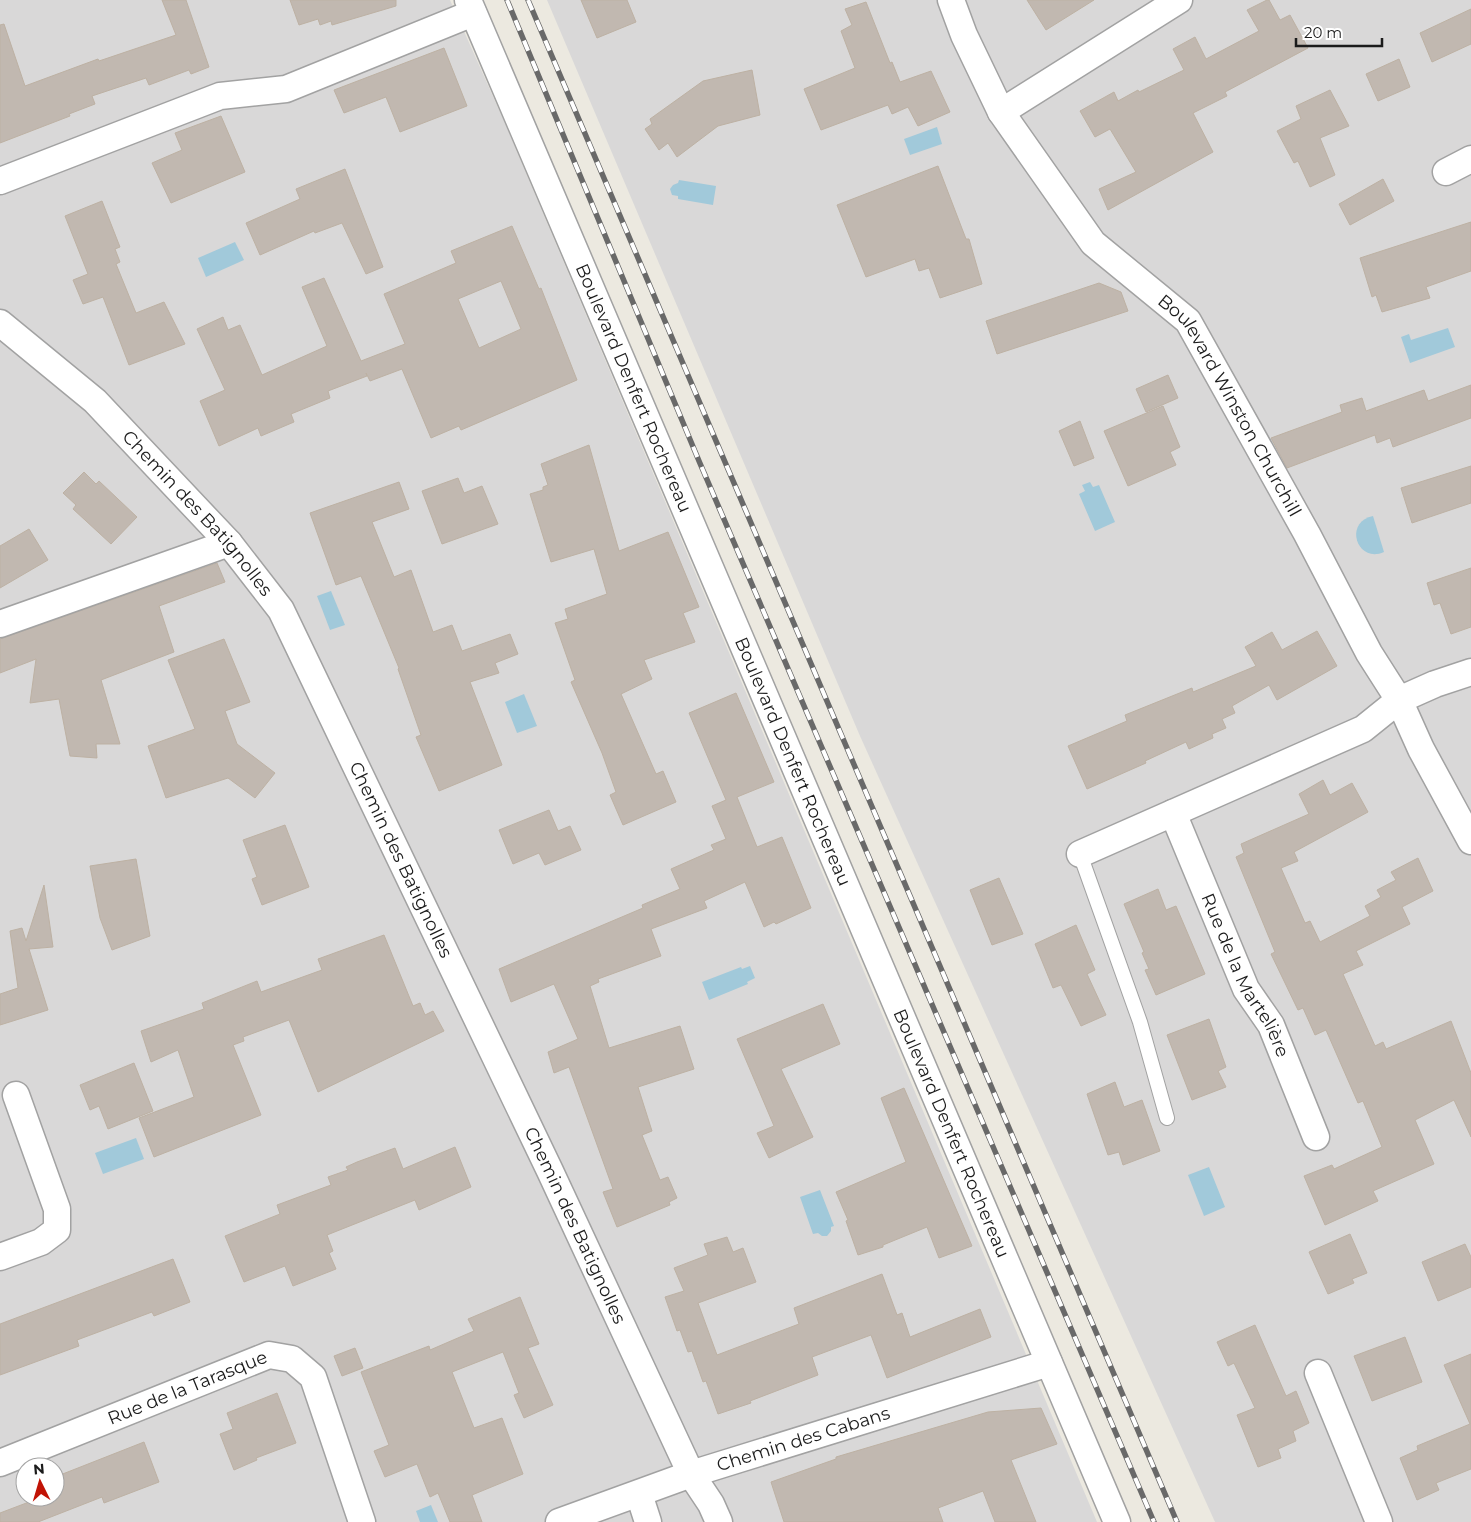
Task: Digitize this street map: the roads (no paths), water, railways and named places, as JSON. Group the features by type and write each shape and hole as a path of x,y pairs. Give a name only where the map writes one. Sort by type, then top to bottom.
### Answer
{"street":[{"name":"Boulevard Winston Churchill","path":"950,0 1001,112 1093,243 1188,321 1307,534 1369,653 1399,700 1421,749 1468,831"},
{"path":"1001,112 1179,0"},
{"path":"0,181 220,96 286,89 470,7"},
{"name":"Boulevard Denfert Rochereau","path":"470,7 1117,1522"},
{"path":"1446,172 1471,159"},
{"name":"Chemin des Batignolles","path":"0,323 95,401 229,543 281,610 554,1180 691,1474 711,1504 719,1522"},
{"path":"0,624 229,543"},
{"path":"1080,854 1363,730 1399,700 1435,684 1471,672"},
{"name":"Rue de la Martelière","path":"1173,813 1246,989 1271,1025 1316,1137"},
{"path":"0,1258 41,1242 58,1230 57,1209 16,1095"},
{"name":"Rue de la Tarasque","path":"0,1463 269,1355 292,1359 313,1377 362,1522"},
{"name":"Chemin des Cabans","path":"559,1522 691,1474 1049,1363"},
{"path":"1318,1374 1379,1522"},
{"path":"638,1494 648,1522"}],"lane":[{"path":"1080,854 1140,1022 1167,1118"}],"water":[{"path":"937,127 942,144 910,155 904,139"},
{"path":"679,180 716,186 713,205 678,199 678,196 672,195 670,189"},
{"path":"235,242 244,260 206,277 198,258"},
{"path":"1448,328 1455,347 1410,363 1401,337 1409,334 1411,340"},
{"path":"1090,482 1093,487 1099,485 1115,522 1095,531 1079,494 1085,491 1082,485"},
{"path":"1373,516 1384,552 1375,554 1367,552 1361,547 1357,541 1356,533 1358,526 1364,520"},
{"path":"331,591 345,625 330,630 317,596"},
{"path":"524,694 537,726 517,733 505,702"},
{"path":"750,966 755,978 747,982 748,984 709,1000 702,982 741,967 742,969"},
{"path":"136,1138 144,1159 103,1174 95,1153"},
{"path":"1209,1167 1225,1207 1204,1216 1188,1175"},
{"path":"820,1190 834,1226 831,1227 831,1231 827,1236 822,1236 818,1233 813,1234 800,1197"},
{"path":"431,1505 438,1522 420,1522 416,1511"}],"railway":[{"path":"507,0 699,461 1154,1522"},
{"path":"528,0 1177,1522"}]}
